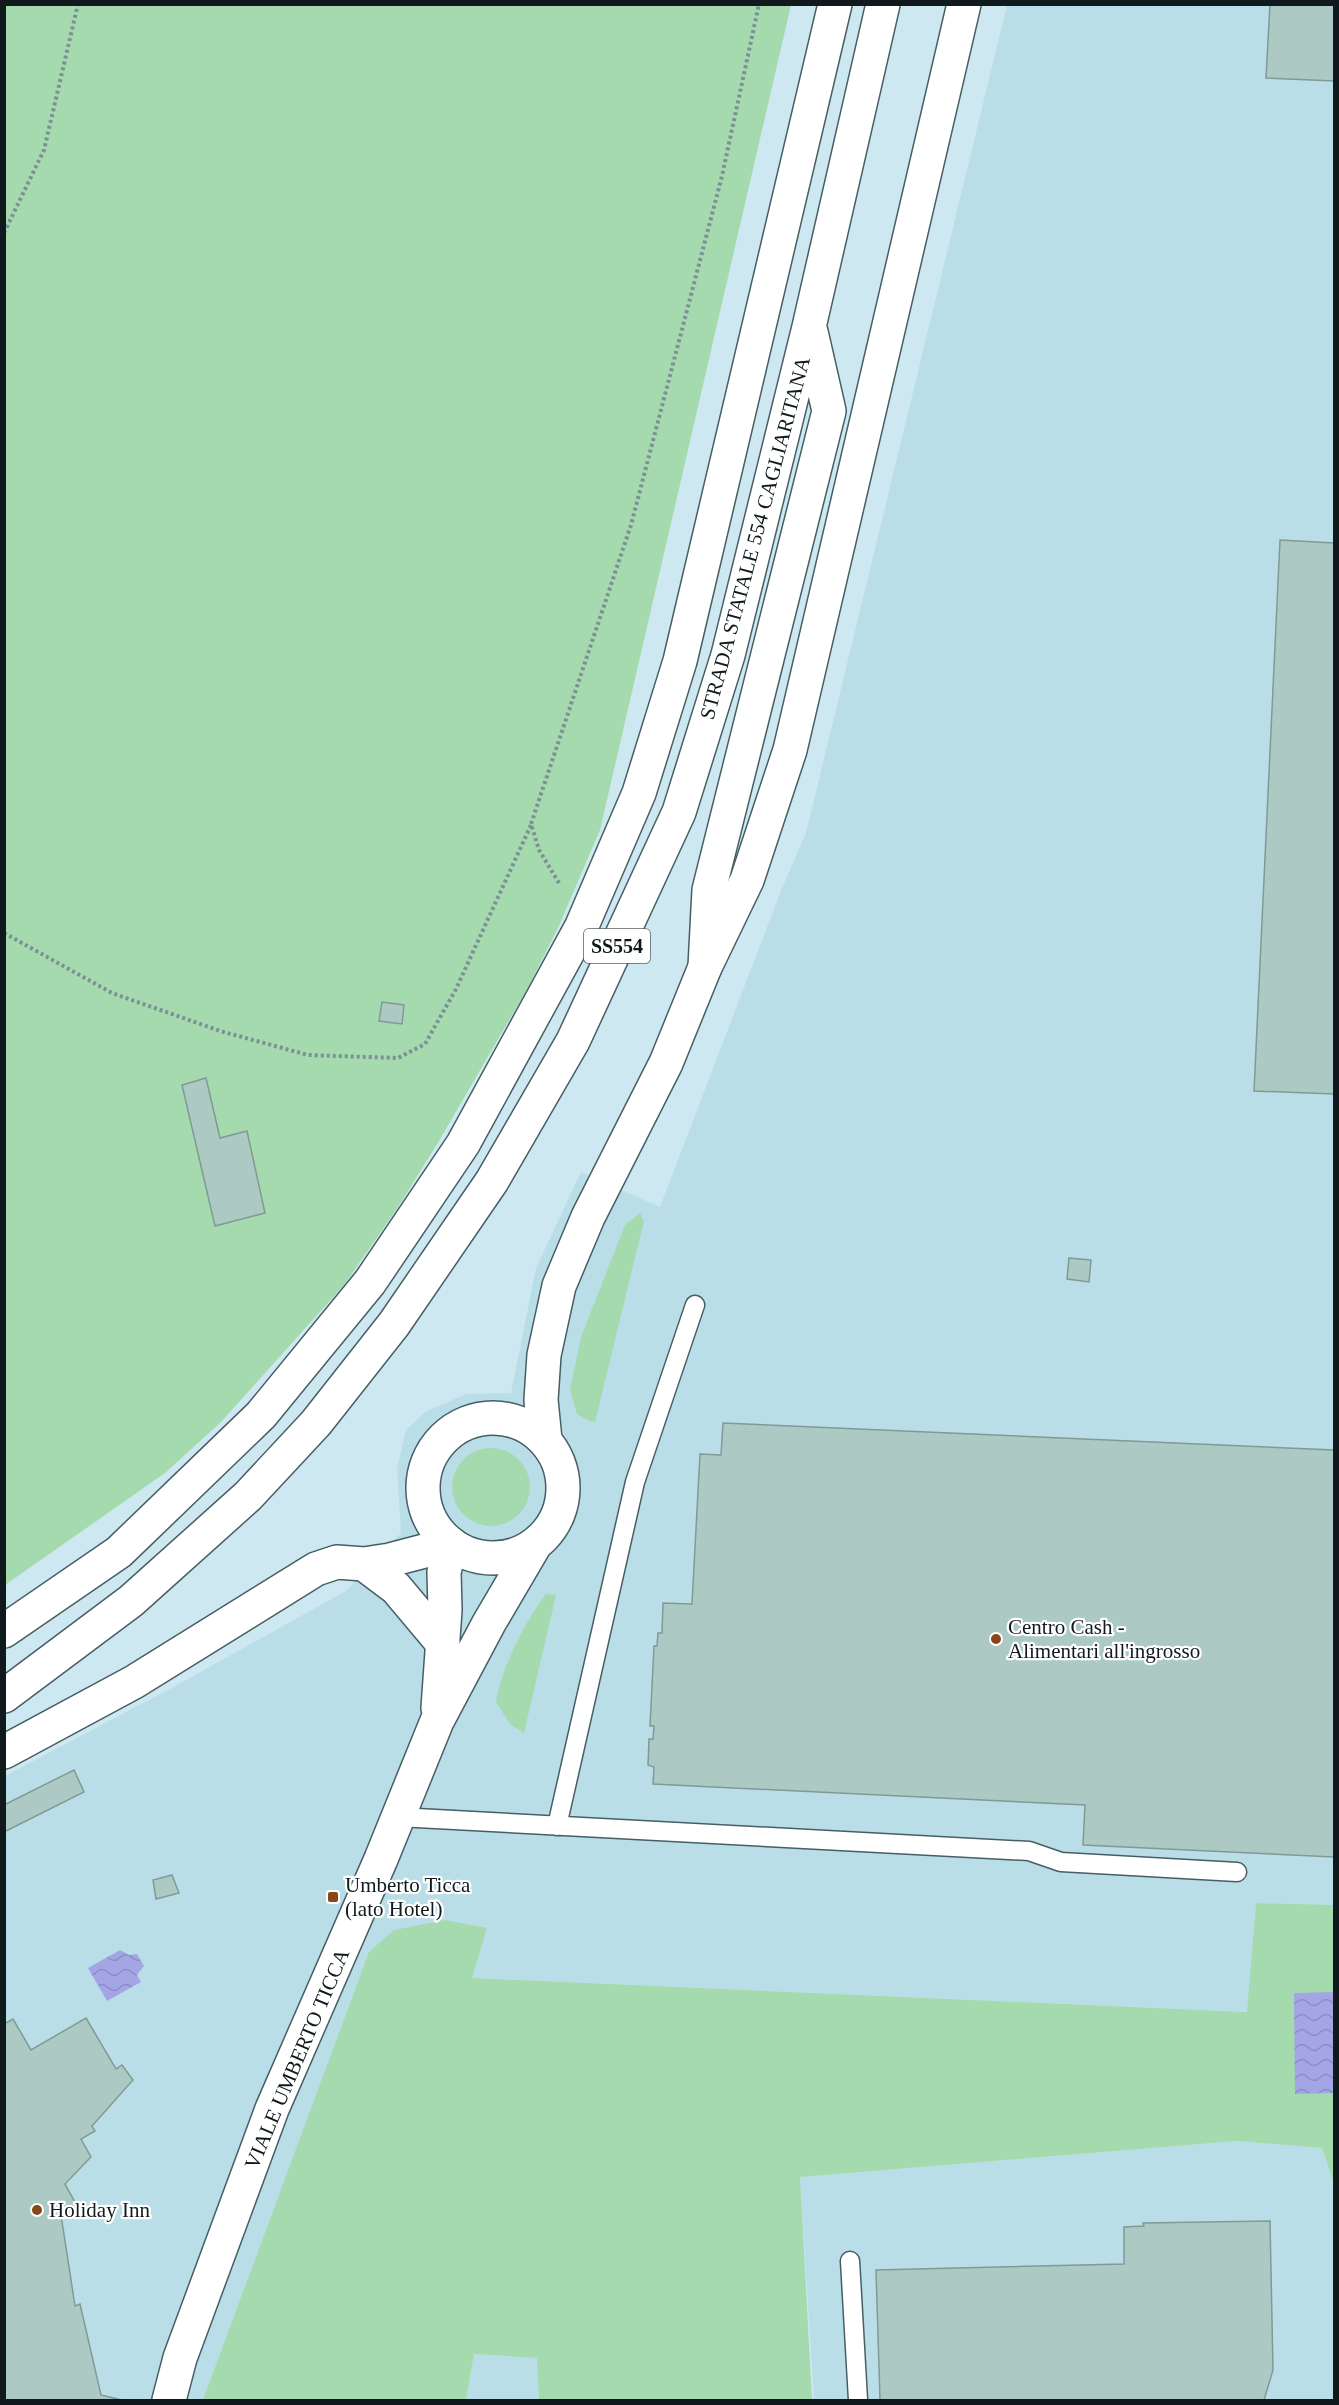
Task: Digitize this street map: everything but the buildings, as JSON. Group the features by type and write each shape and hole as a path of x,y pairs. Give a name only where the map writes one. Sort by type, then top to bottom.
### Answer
{"main road":[{"name":"STRADA STATALE 554 CAGLIARITANA","path":"4,1631 118,1552 261,1415 370,1282 463,1144 581,928 639,793 680,661 835,4"},
{"name":"STRADA STATALE 554 CAGLIARITANA","path":"4,1696 131,1601 248,1496 316,1423 394,1324 498,1171 573,1041 679,812 728,655 809,327 883,4"},
{"path":"545,1440 541,1400 544,1355 559,1286 588,1216 666,1063 705,967 747,880 790,750 964,4"},
{"path":"705,967 709,890 829,411 809,327"},
{"path":"504,1418 526,1426 545,1440 558,1460 563,1483 561,1506 552,1527 536,1543 516,1554 493,1558 471,1555 451,1544 435,1528 426,1507 423,1484 428,1462 440,1442 459,1427 480,1419 504,1418"},
{"name":"VIALE UMBERTO TICCA","path":"169,2400 180,2358 272,2109 437,1721 489,1623 536,1543"},
{"path":"4,1752 134,1682 316,1569 337,1562 364,1564 390,1560 451,1544"},
{"name":"VIALE UMBERTO TICCA","path":"437,1721 443,1644 444,1572 451,1544"},
{"path":"364,1564 396,1588 443,1644"}],"lane":[{"path":"557,1826 635,1482 695,1305"},
{"path":"398,1817 1029,1851 1061,1862 1237,1872"},
{"path":"850,2261 858,2400"}],"path":[{"path":"4,233 44,150 78,4"},
{"path":"4,933 112,993 220,1031 308,1055 398,1058 425,1044 456,989 531,824 630,525 722,176 759,4"},
{"path":"531,824 539,850 569,899 581,928"}],"shaded area":[{"path":"1007,5 1334,5 1334,1905 1256,1903 1248,2012 471,1978 487,1928 218,2400 5,2400 5,1776 179,1684 346,1591 401,1533 397,1468 406,1430 425,1412 466,1394 511,1393 536,1268 581,1172 660,1207 782,888 806,833"},
{"path":"1237,2141 1322,2148 1334,2184 1334,2400 814,2400 800,2177"},
{"path":"474,2354 538,2358 539,2400 466,2400"}],"green space":[{"path":"5,5 791,5 600,830 558,928 526,991 439,1141 396,1210 344,1285 221,1422 165,1473 5,1585"},
{"path":"640,1213 644,1221 595,1422 589,1421 577,1414 570,1390 581,1337 625,1225"},
{"path":"491,1448 506,1451 519,1459 527,1472 530,1487 527,1502 519,1515 506,1523 491,1526 476,1523 463,1515 455,1502 452,1487 455,1472 463,1459 476,1451"},
{"path":"546,1594 556,1595 524,1733 510,1724 496,1702 503,1675 515,1645"},
{"path":"1256,1903 1334,1905 1334,2184 1322,2148 1237,2141 800,2177 812,2400 539,2400 537,2358 474,2354 466,2400 203,2400 369,1952 394,1930 445,1920 487,1928 472,1978 1247,2012"}],"water":[{"path":"120,1950 129,1955 137,1954 144,1966 137,1975 141,1982 107,2001 88,1968"},
{"path":"1334,1992 1334,2093 1295,2094 1294,1993"}],"place":[{"name":"Centro Cash - Alimentari all'ingrosso","path":"996,1639"},
{"name":"Umberto Ticca (lato Hotel)","path":"333,1897"},
{"name":"Holiday Inn","path":"37,2210"}]}
